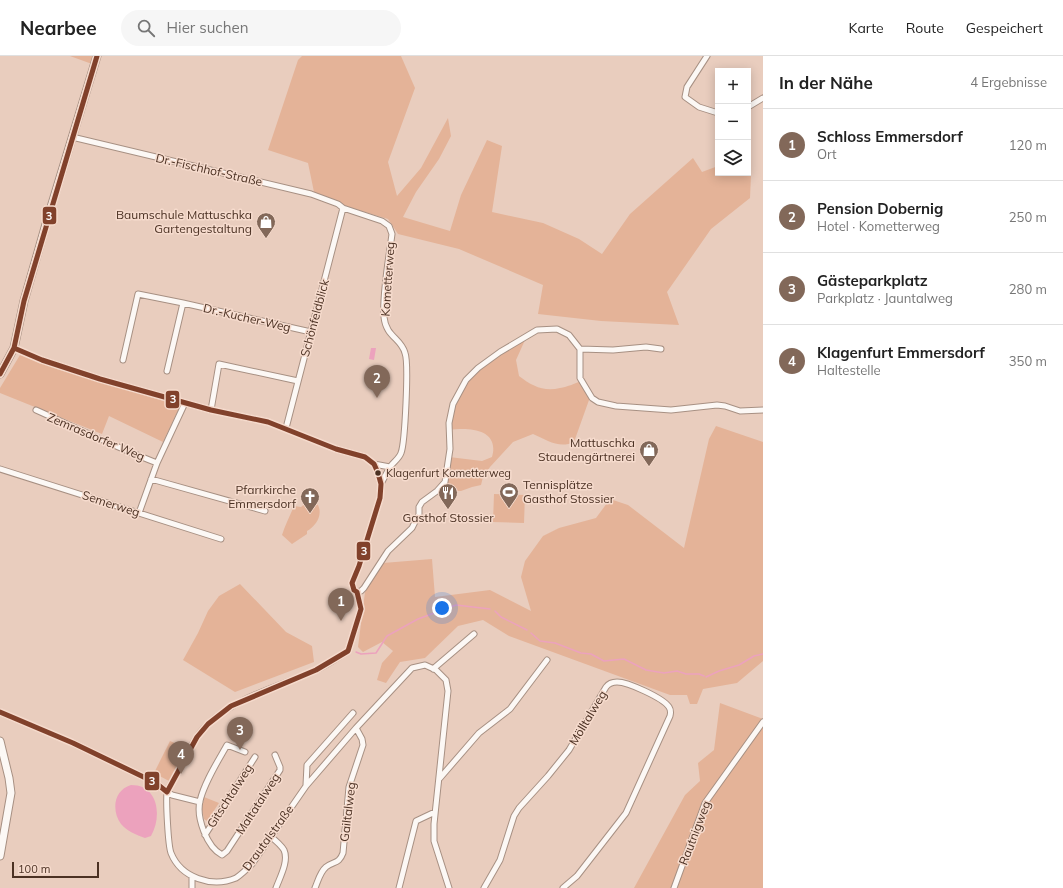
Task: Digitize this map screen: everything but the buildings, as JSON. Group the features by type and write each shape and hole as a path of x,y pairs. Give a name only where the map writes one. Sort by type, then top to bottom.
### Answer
{"street":[{"path":"0,374 14,348 24,301 97,56"},
{"path":"707,56 687,87 685,97 699,107 715,112"},
{"path":"751,105 763,98"},
{"name":"Dr.-Fischhof-Straße","path":"72,137 311,194 338,204 343,208"},
{"name":"Schönfeldblick","path":"286,428 343,208"},
{"name":"Kometterweg","path":"343,208 382,221 389,226 392,234 384,316 385,324 390,334 405,351 407,387 403,448 399,458 390,467 381,484"},
{"name":"Dr.-Kucher-Weg","path":"123,360 138,294 311,332"},
{"path":"167,371 183,303"},
{"path":"357,592 362,591 388,551 412,528 419,514 419,508 422,502 437,491 445,482 450,448 449,423 453,404 466,380 478,368 500,352 537,330 557,329 569,335 580,348 580,378 592,398 598,402 616,406 671,410 717,404 740,411 763,410"},
{"path":"580,348 613,350 646,347 661,349"},
{"path":"14,348 79,373 211,410 268,422 336,448 362,455 374,464 390,467"},
{"path":"211,410 220,364 298,381"},
{"path":"139,513 157,463 185,403"},
{"name":"Zemrasdorfer Weg","path":"36,410 101,438 128,452 157,463"},
{"path":"168,792 197,737 208,724 231,706 316,670 348,651 360,609 357,592 354,590 352,583 378,506 381,484 374,464"},
{"name":"Semerweg","path":"0,469 221,539"},
{"path":"151,479 265,511"},
{"path":"449,888 434,841 435,812 448,691 446,680 433,669 474,634"},
{"path":"439,779 479,734 510,709 547,660"},
{"name":"Drautalstraße","path":"168,792 168,837 171,852 177,863 192,877 206,882 226,882 236,878 252,864 306,786 356,728 412,668 425,665 433,669"},
{"name":"Mölltalweg","path":"484,888 500,860 510,826 519,808 569,750 606,687 612,682 628,684 645,691 668,706 671,712 670,716 626,813 577,876 563,888"},
{"path":"0,712 73,743 156,783 172,795 200,802"},
{"path":"306,786 307,765 353,713"},
{"name":"Rautnigweg","path":"674,888 705,803 763,722"},
{"name":"Gailtalweg","path":"315,888 322,871 327,866 341,859 343,853 349,787 363,745 362,739 356,728"},
{"path":"0,741 9,778 11,794 0,856"},
{"path":"205,835 201,821 200,802 214,768 227,745 245,752"},
{"name":"Maltatalweg","path":"205,835 215,852 222,855 227,851 280,770 275,755"},
{"name":"Gitschtalweg","path":"205,835 255,757"},
{"path":"399,888 416,821 435,812"},
{"path":"270,836 281,846 285,857 276,888"},
{"path":"192,877 192,888"}],"shaded area":[{"path":"70,56 94,56 92,64"},
{"path":"302,56 401,56 415,88 388,162 397,196 421,168 448,118 451,136 439,159 416,192 403,217 450,231 461,195 487,140 502,146 492,212 543,223 579,239 602,254 630,214 693,158 702,172 715,167 715,176 751,176 750,198 711,229 667,292 679,325 601,321 538,314 543,285 459,249 398,234 388,219 345,206 314,192 308,163 268,150 298,60"},
{"path":"525,340 516,360 519,376 529,383 543,389 554,389 582,381 589,393 589,400 574,442 563,445 548,441 533,434 513,442 490,467 483,477 481,485 461,491 437,491 446,476 449,457 482,461 492,457 493,448 487,435 474,430 449,430 456,399 461,388 467,379 484,364"},
{"path":"371,348 376,348 374,360 369,359"},
{"path":"20,355 57,369 180,406 163,442 109,416 102,434 0,393 0,388"},
{"path":"716,426 763,442 763,661 737,683 703,689 697,704 690,704 687,695 670,695 509,636 483,620 458,626 425,658 400,662 386,683 377,680 382,663 393,651 382,642 363,652 358,647 365,592 383,563 432,559 435,597 490,590 531,611 521,577 525,561 543,536 559,528 596,518 610,499 628,505 684,548 709,439"},
{"name":"Tennisplätze Gasthof Stossier","path":"494,494 525,495 524,523 493,522"},
{"path":"307,502 313,502 318,505 320,513 318,520 307,531 307,534 292,544 282,535 283,531 294,506 301,507"},
{"path":"240,584 286,632 312,646 314,662 235,692 183,660 208,611 219,596"},
{"path":"720,703 763,719 763,888 634,888 685,795 700,781 698,763 714,750"},
{"path":"170,741 187,748 169,781 154,773"},
{"path":"131,785 140,786 147,790 153,796 156,803 157,812 154,828 151,836 145,838 126,829 121,824 116,813 115,807 118,796 121,791"},
{"path":"204,797 219,803 207,821 204,819 202,809"}],"waterway":[{"path":"356,652 361,654 376,653 387,636 418,619 456,605 490,609"},
{"path":"495,611 501,617 527,630"},
{"path":"531,633 540,641 555,643 581,653 591,654 604,661 624,659 646,670 664,673 677,671 686,674 699,674 704,676"},
{"path":"706,677 739,665 754,656 763,654"}],"transit line":[{"name":"3","path":"0,374 14,348 24,301 97,56"},
{"name":"3","path":"0,712 73,743 156,783 167,792 197,737 208,724 231,706 316,670 348,651 361,609 357,592 354,590 352,583 359,566 380,498 381,484 374,464 365,457 336,449 268,422 211,410 100,379 42,360 14,348"}],"place":[{"name":"Baumschule Mattuschka Gartengestaltung","path":"266,239"},
{"name":"Pension Dobernig","path":"377,398"},
{"name":"Mattuschka Staudengärtnerei","path":"649,467"},
{"name":"Klagenfurt Kometterweg","path":"378,473"},
{"name":"Tennisplätze Gasthof Stossier","path":"509,509"},
{"name":"Gasthof Stossier","path":"448,510"},
{"name":"Pfarrkirche Emmersdorf","path":"310,514"},
{"name":"Schloss Emmersdorf","path":"341,621"},
{"name":"Gästeparkplatz","path":"240,750"},
{"name":"Klagenfurt Emmersdorf","path":"181,774"}]}
